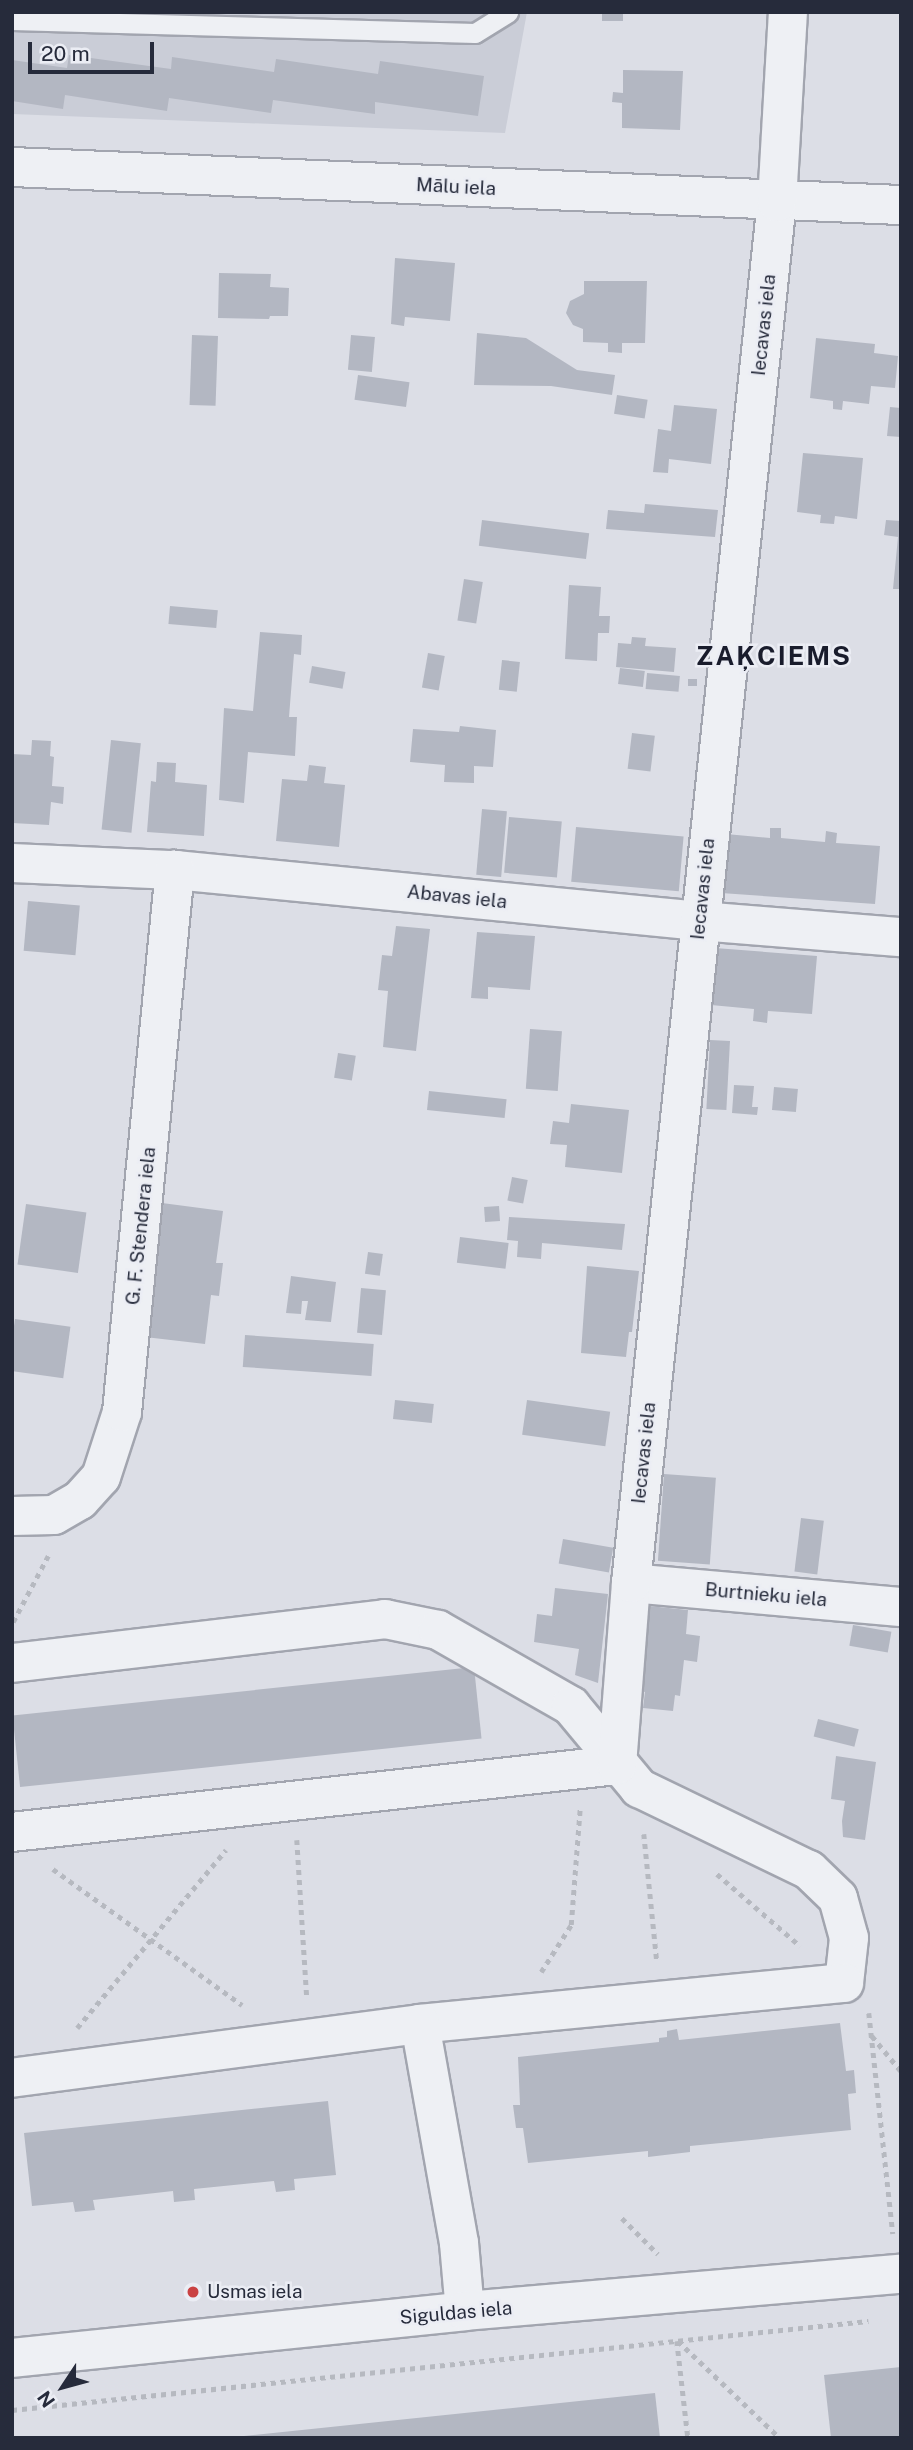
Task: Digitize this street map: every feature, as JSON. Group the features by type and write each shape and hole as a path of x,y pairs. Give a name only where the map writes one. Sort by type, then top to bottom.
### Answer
{"street":[{"name":"Iecavas iela","path":"613,1774 777,202 788,12"},
{"name":"Mālu iela","path":"12,167 777,202 901,205"},
{"name":"Abavas iela","path":"12,863 175,870 700,921 901,937"},
{"name":"G. F. Stendera iela","path":"54,1515 80,1500 101,1477 122,1412 175,870"},
{"path":"12,1516 54,1515"},
{"name":"Burtnieku iela","path":"631,1583 901,1607"},
{"path":"12,1663 385,1619 438,1630 572,1706 613,1774"},
{"path":"12,1832 279,1803 613,1774 809,1870 838,1898 849,1938 844,1983 420,2024 25,2076"},
{"path":"420,2024 459,2244 466,2311"},
{"name":"Siguldas iela","path":"12,2358 466,2311 899,2274"}],"lane":[{"path":"12,20 475,33 508,12"}],"path":[{"path":"12,1623 56,1541 54,1515"},
{"path":"613,1774 661,2000"},
{"path":"515,2015 571,1924 613,1774"},
{"path":"25,2076 279,1803"},
{"path":"279,1803 301,2039"},
{"path":"44,1863 151,1940 301,2039"},
{"path":"712,1870 844,1983 868,2000 899,2274"},
{"path":"872,2035 901,2071"},
{"path":"12,2410 874,2321"},
{"path":"677,2341 688,2438"},
{"path":"677,2341 780,2438"}],"shaded area":[{"path":"12,12 527,12 505,133 12,114"}],"building":[{"path":"602,12 623,12 623,21 602,21"},
{"path":"69,55 171,69 172,57 274,72 276,59 378,74 380,61 484,76 478,116 375,102 375,114 273,100 271,113 169,98 167,111 65,95 63,109 12,101 12,60 67,68"},
{"path":"623,70 683,71 680,130 622,128 622,103 612,102 613,92 623,93"},
{"path":"395,258 455,263 450,321 405,317 404,326 391,324"},
{"path":"219,273 271,274 270,287 289,288 288,316 270,316 269,319 218,318"},
{"path":"584,281 647,281 645,343 622,343 622,353 608,352 608,343 583,342 583,329 573,325 566,313 570,301 584,294"},
{"path":"477,333 526,338 577,370 615,375 612,395 551,386 474,385"},
{"path":"192,335 218,336 216,406 190,405"},
{"path":"351,335 375,337 372,372 348,370"},
{"path":"816,338 875,344 874,353 898,356 895,388 871,386 869,404 843,401 842,410 833,409 833,401 810,398"},
{"path":"358,375 409,382 406,407 355,400"},
{"path":"617,395 648,400 645,419 614,414"},
{"path":"674,405 717,409 711,464 669,459 668,473 653,472 658,429 671,431"},
{"path":"890,407 901,408 901,437 887,436"},
{"path":"803,453 863,458 857,519 835,516 834,524 820,523 821,515 797,512"},
{"path":"645,504 718,510 715,537 606,529 608,510 644,513"},
{"path":"482,520 589,533 586,559 479,546"},
{"path":"886,520 901,521 901,589 893,589 898,537 884,535"},
{"path":"464,579 483,582 476,623 457,620"},
{"path":"569,585 601,587 599,616 610,616 609,633 598,633 597,661 565,659"},
{"path":"170,606 218,610 216,628 168,624"},
{"path":"260,632 302,635 301,655 294,654 289,717 297,717 295,756 248,752 244,803 219,800 224,708 253,711"},
{"path":"632,637 646,638 645,646 676,648 674,672 616,667 618,643 631,644"},
{"path":"428,653 445,656 439,690 422,687"},
{"path":"502,660 520,662 517,692 499,690"},
{"path":"312,666 345,672 343,689 309,683"},
{"path":"620,668 645,671 643,687 618,684"},
{"path":"647,673 680,676 678,692 646,689"},
{"path":"688,679 697,679 697,686 688,686"},
{"path":"460,726 496,730 493,767 474,766 474,783 444,782 445,765 410,762 413,729 459,732"},
{"path":"632,733 655,736 650,772 628,769"},
{"path":"32,740 51,741 50,756 54,757 52,786 64,787 63,804 51,802 49,825 12,823 12,754 31,755"},
{"path":"111,740 141,743 131,833 102,830"},
{"path":"157,762 176,763 175,782 207,785 204,836 147,832 151,781 156,782"},
{"path":"309,765 326,767 324,783 345,785 339,847 276,841 282,779 307,781"},
{"path":"482,809 507,811 501,877 476,875"},
{"path":"509,817 562,822 557,877 504,873"},
{"path":"576,827 684,836 679,891 571,882"},
{"path":"770,828 781,828 781,838 825,842 826,831 837,833 836,843 880,846 875,904 721,893 726,834 770,838"},
{"path":"28,901 80,906 75,955 24,951"},
{"path":"396,926 430,929 416,1051 383,1047 388,991 378,990 382,955 392,956"},
{"path":"477,932 535,936 530,990 488,987 488,999 471,998"},
{"path":"715,948 817,956 812,1014 768,1011 767,1023 753,1021 754,1009 711,1005"},
{"path":"530,1029 562,1031 558,1091 526,1089"},
{"path":"710,1040 730,1041 726,1110 706,1109"},
{"path":"338,1053 356,1056 352,1081 334,1078"},
{"path":"734,1085 754,1086 752,1107 758,1107 757,1115 732,1113"},
{"path":"774,1087 798,1089 796,1112 772,1110"},
{"path":"429,1091 507,1099 505,1118 427,1110"},
{"path":"571,1104 629,1110 622,1173 565,1167 567,1145 550,1144 553,1121 569,1123"},
{"path":"512,1177 528,1180 523,1204 507,1201"},
{"path":"162,1203 223,1211 216,1263 223,1263 219,1296 211,1295 205,1344 145,1337"},
{"path":"26,1204 86,1212 78,1273 18,1264"},
{"path":"499,1206 500,1221 485,1222 484,1207"},
{"path":"509,1217 625,1224 622,1250 542,1243 541,1259 517,1257 518,1241 507,1240"},
{"path":"460,1237 509,1243 505,1269 457,1263"},
{"path":"368,1252 383,1254 380,1276 365,1274"},
{"path":"587,1266 639,1271 632,1332 629,1332 626,1357 581,1353"},
{"path":"291,1276 336,1282 331,1322 305,1320 308,1301 302,1301 301,1314 286,1313"},
{"path":"361,1288 386,1290 382,1335 357,1333"},
{"path":"15,1319 70,1327 63,1378 12,1371"},
{"path":"245,1335 374,1344 371,1376 243,1367"},
{"path":"395,1400 434,1404 432,1423 393,1419"},
{"path":"527,1400 610,1412 605,1446 522,1435"},
{"path":"664,1474 716,1478 710,1564 658,1561"},
{"path":"801,1518 824,1521 817,1574 794,1572"},
{"path":"563,1539 613,1548 609,1572 559,1564"},
{"path":"555,1588 608,1594 598,1683 575,1675 579,1649 534,1642 537,1614 552,1616"},
{"path":"649,1606 688,1610 686,1634 700,1636 697,1662 684,1660 680,1696 675,1695 673,1711 643,1708 645,1692 641,1691"},
{"path":"853,1625 891,1632 888,1652 849,1646"},
{"path":"474,1667 482,1739 20,1787 13,1716"},
{"path":"818,1719 859,1729 854,1747 814,1736"},
{"path":"836,1756 876,1762 865,1840 843,1837 845,1801 831,1799"},
{"path":"840,2023 846,2071 854,2070 856,2093 848,2094 851,2130 690,2146 690,2152 648,2157 648,2151 528,2163 523,2128 516,2128 513,2105 520,2105 518,2057 659,2042 659,2038 667,2037 667,2031 677,2029 679,2040"},
{"path":"328,2101 336,2175 294,2179 295,2190 276,2192 274,2181 194,2189 195,2200 174,2202 173,2191 93,2200 95,2210 75,2212 73,2202 32,2206 24,2133"},
{"path":"901,2367 901,2437 831,2438 824,2375"},
{"path":"655,2393 660,2438 244,2438 244,2436"}],"place":[{"name":"Usmas iela","path":"193,2292"}],"district":[{"name":"ZAĶCIEMS","path":"774,656"}]}
